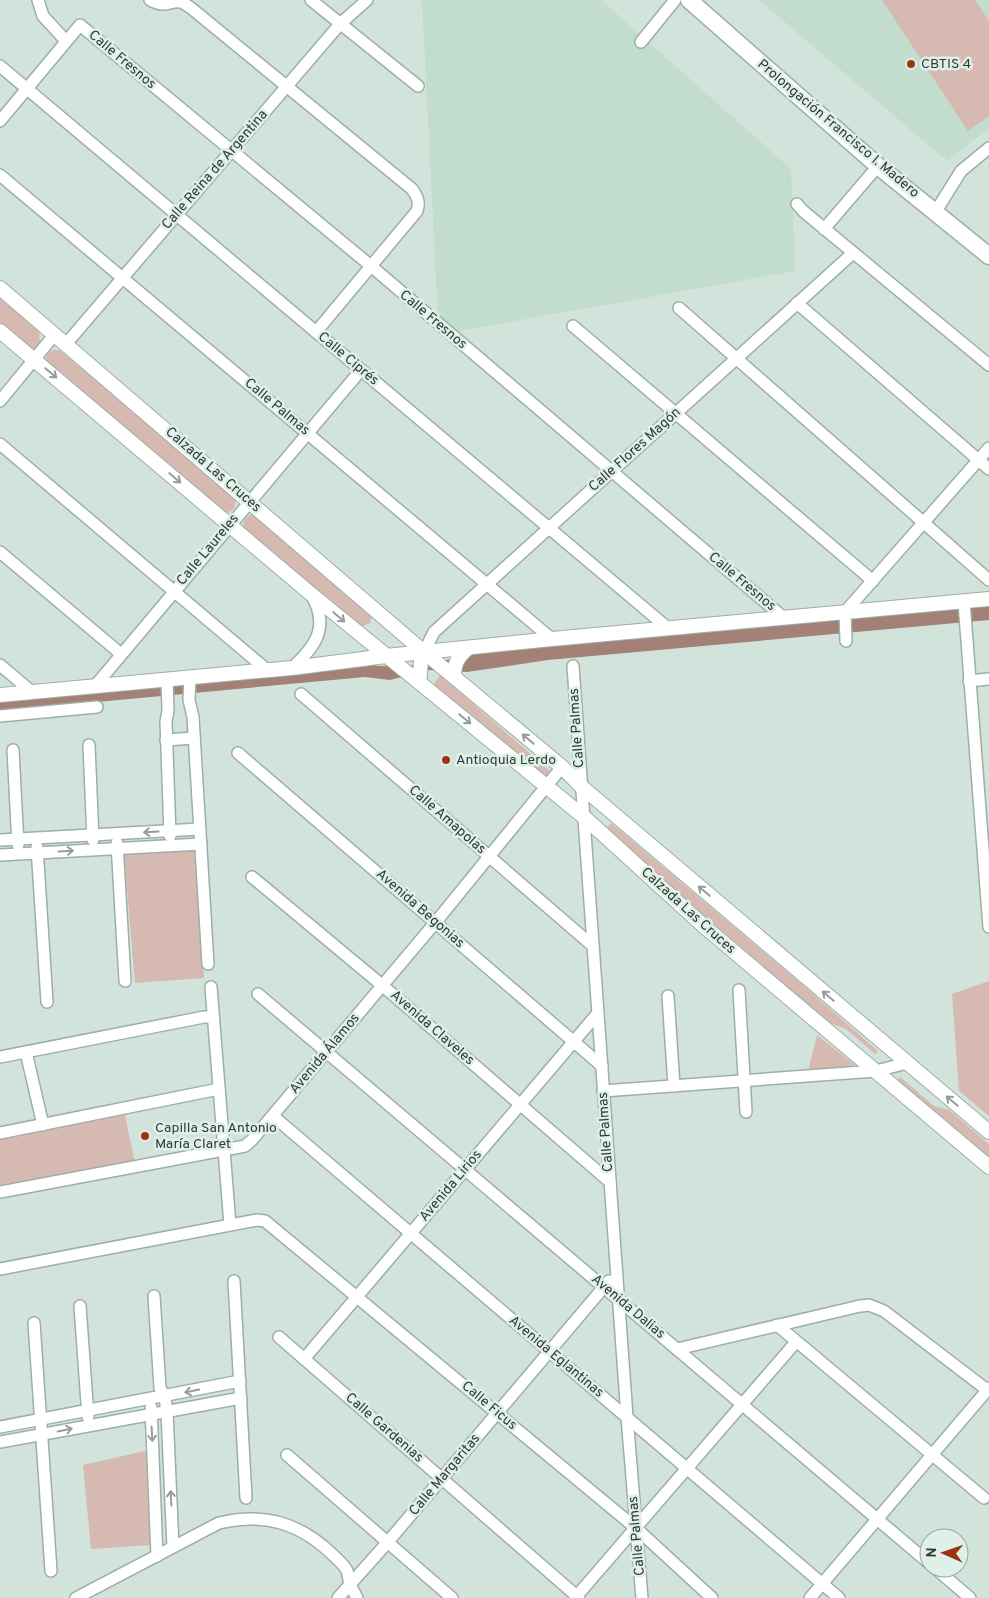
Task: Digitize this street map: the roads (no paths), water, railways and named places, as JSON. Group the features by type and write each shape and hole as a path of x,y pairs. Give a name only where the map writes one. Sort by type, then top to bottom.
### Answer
{"main road":[{"name":"Prolongación Francisco I. Madero","path":"689,0 878,166 936,211 989,256"}],"street":[{"path":"0,121 66,41 43,16 38,0"},
{"path":"310,0 418,86"},
{"name":"Calle Reina de Argentina","path":"66,344 340,24 367,0"},
{"path":"640,42 675,0"},
{"path":"154,1 163,5 175,1 182,2 412,189 418,201 417,211 316,332"},
{"name":"Calle Fresnos","path":"66,41 80,25 371,266 784,618"},
{"name":"Calle Ciprés","path":"0,66 669,629"},
{"path":"936,211 961,170 989,148"},
{"path":"824,229 878,166"},
{"name":"Calle Palmas","path":"0,176 552,640"},
{"path":"797,204 824,229 989,365"},
{"name":"Calle Flores Magón","path":"424,652 434,632 853,252"},
{"name":"Calzada Las Cruces","path":"0,288 424,652 562,767 989,1132"},
{"path":"797,303 989,469"},
{"path":"679,308 989,580"},
{"path":"573,326 873,581"},
{"name":"Calzada Las Cruces","path":"0,331 386,656 584,817 706,928 989,1167"},
{"path":"0,401 55,334"},
{"name":"Calle Laureles","path":"95,686 361,370"},
{"path":"0,444 268,670"},
{"path":"846,637 845,615 989,448"},
{"path":"0,552 121,654"},
{"path":"292,668 307,654 315,642 320,627 320,610 312,594"},
{"path":"0,695 292,668 424,652 784,618 964,605 989,599"},
{"path":"964,605 989,927"},
{"path":"454,677 454,666 459,657 468,648"},
{"path":"420,682 421,662 424,652"},
{"path":"0,664 32,692"},
{"name":"Calle Palmas","path":"573,666 627,1417 642,1598"},
{"path":"190,677 189,700 193,717 208,964"},
{"path":"166,679 170,846"},
{"path":"969,681 989,679"},
{"name":"Calle Amapolas","path":"301,694 593,946"},
{"path":"168,702 189,700"},
{"path":"0,716 98,707"},
{"path":"166,740 194,738"},
{"path":"89,745 94,850"},
{"path":"13,750 18,854"},
{"name":"Avenida Begonias","path":"238,753 602,1066"},
{"name":"Avenida Álamos","path":"0,1192 245,1146 273,1116 383,986 562,767"},
{"path":"0,840 200,829"},
{"path":"117,834 125,981"},
{"path":"36,838 47,1002"},
{"path":"0,855 200,844"},
{"name":"Avenida Claveles","path":"252,877 383,986 610,1182"},
{"path":"0,1269 230,1224 211,987"},
{"path":"739,990 746,1112"},
{"name":"Avenida Dalias","path":"258,994 919,1555"},
{"path":"668,996 674,1086"},
{"name":"Avenida Lirios","path":"304,1359 598,1013"},
{"path":"0,1057 204,1017 213,1017"},
{"path":"26,1052 43,1125"},
{"path":"603,1091 876,1072 907,1063"},
{"path":"0,1133 219,1090"},
{"name":"Avenida Eglantinas","path":"273,1116 839,1598"},
{"name":"Calle Ficus","path":"230,1224 265,1221 358,1296 637,1529 712,1598"},
{"name":"Calle Margaritas","path":"338,1598 617,1272"},
{"path":"234,1281 246,1498"},
{"path":"154,1296 162,1392 167,1412 173,1547"},
{"path":"80,1306 88,1426"},
{"path":"677,1349 860,1306 869,1306 884,1311 988,1389 810,1598"},
{"path":"34,1323 51,1571"},
{"path":"777,1325 984,1498"},
{"name":"Calle Gardenias","path":"279,1337 577,1597"},
{"path":"577,1597 796,1342"},
{"path":"0,1427 152,1399 162,1392 240,1381"},
{"path":"0,1442 241,1398"},
{"path":"152,1399 157,1556"},
{"path":"288,1455 452,1598"},
{"path":"76,1598 219,1523 235,1519 270,1520 292,1527 316,1540 347,1569 350,1585 357,1598"},
{"path":"947,1578 970,1598"}],"place":[{"name":"CBTIS 4","path":"911,64"},
{"name":"Antioquia Lerdo","path":"446,760"},
{"name":"Capilla San Antonio María Claret","path":"145,1136"}]}
